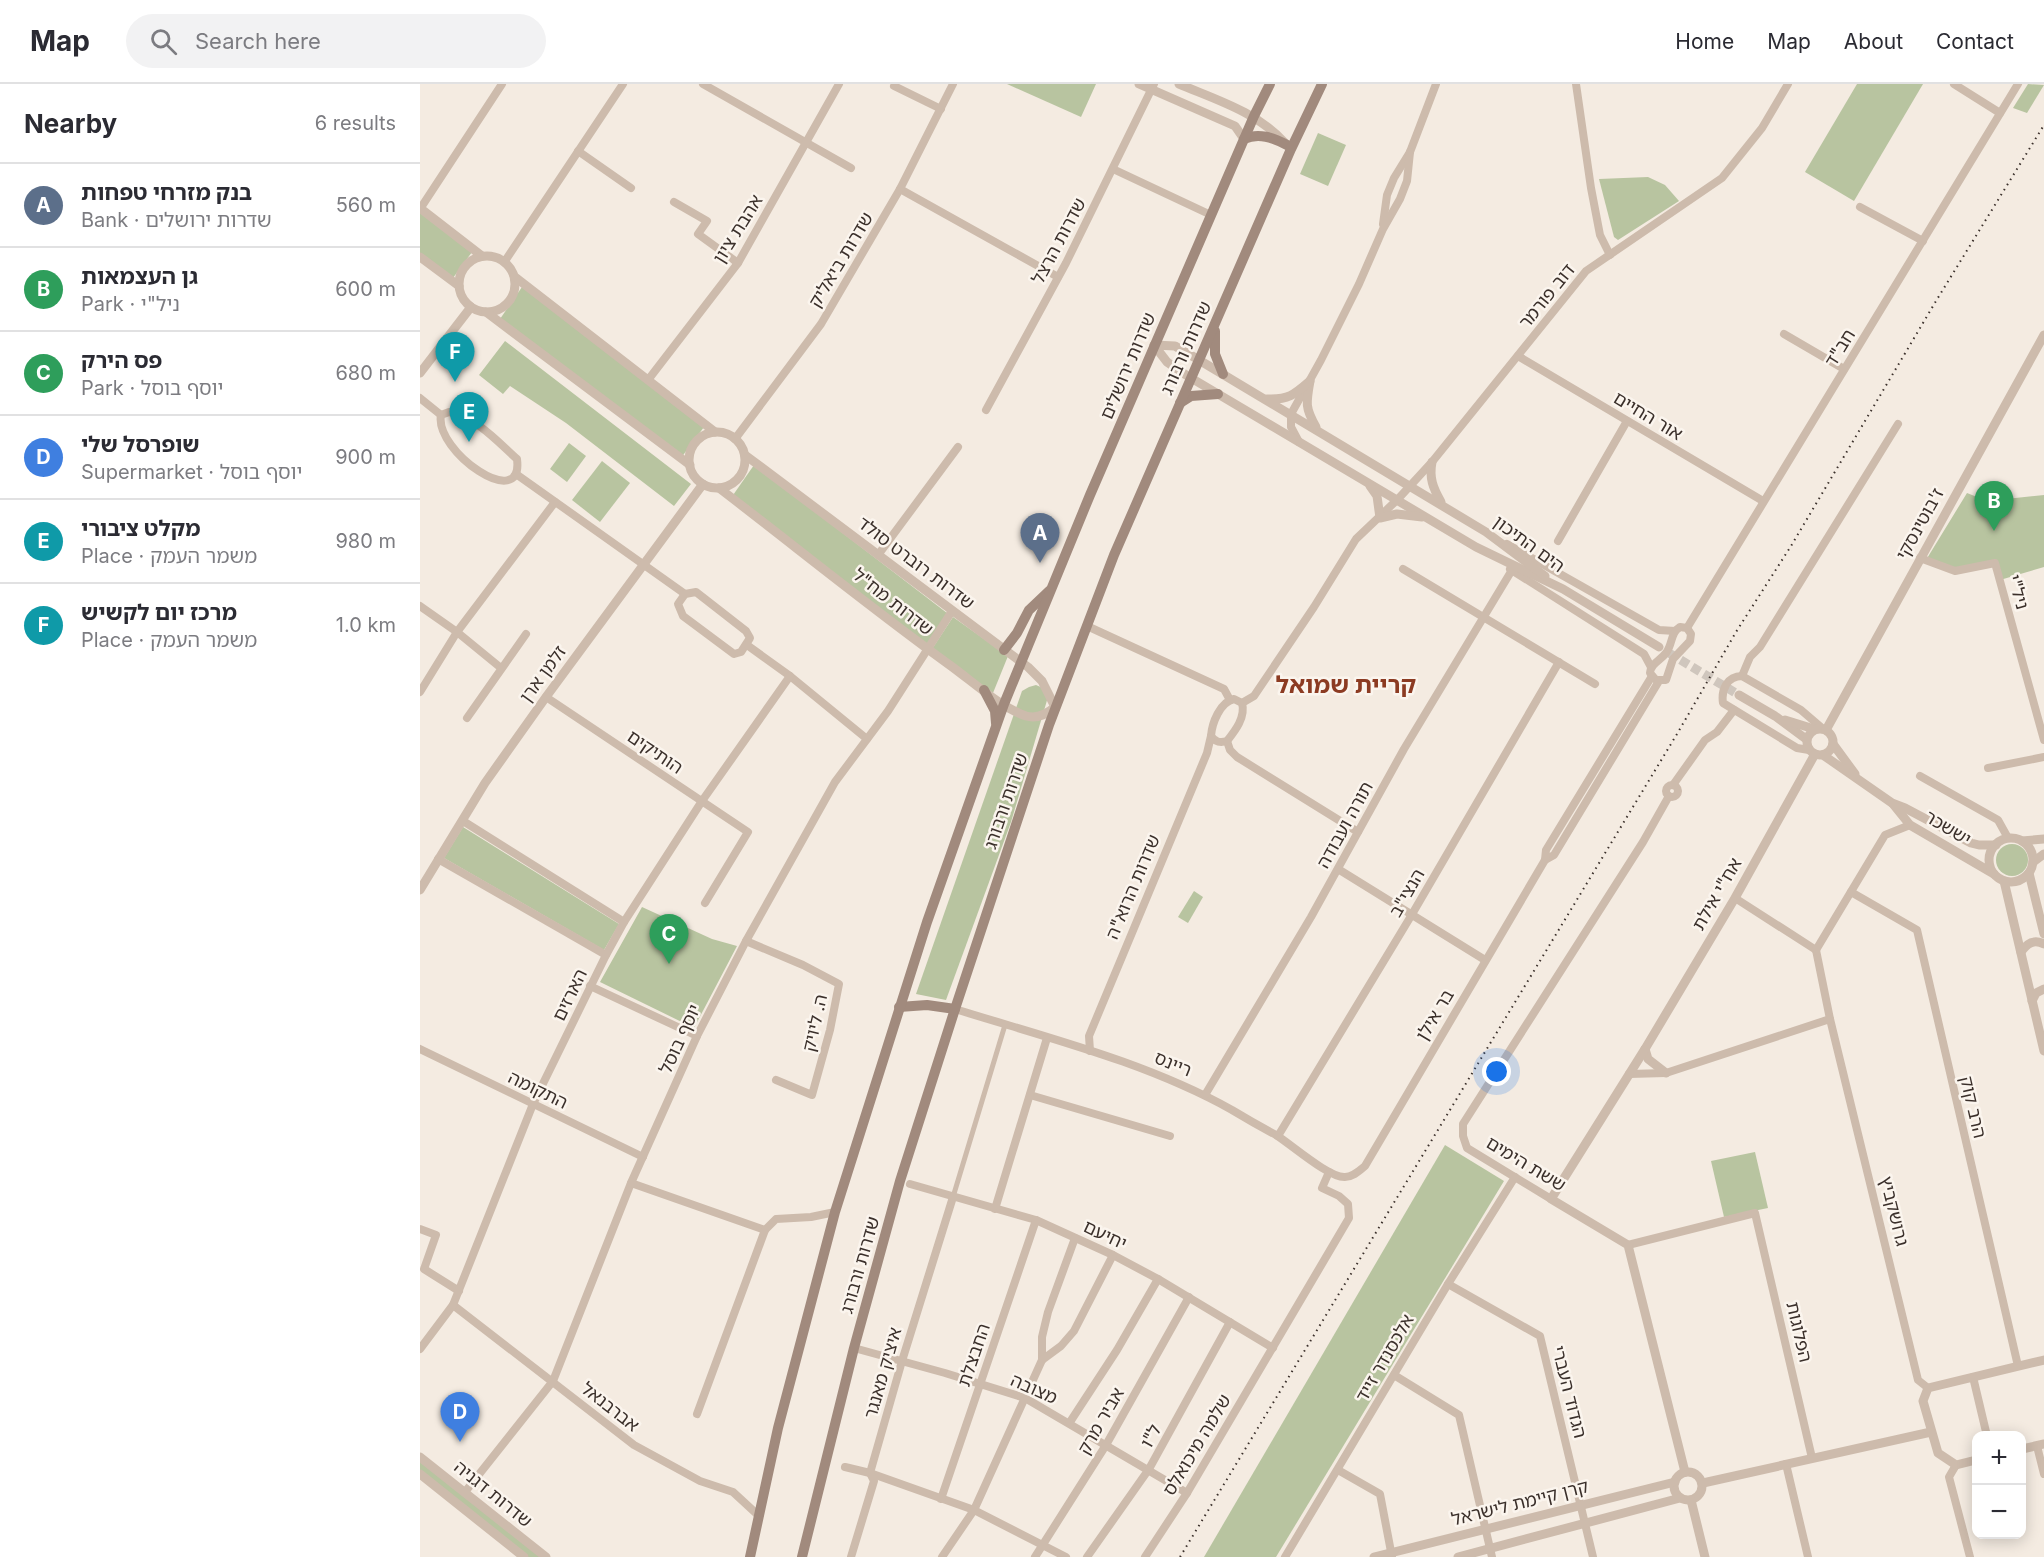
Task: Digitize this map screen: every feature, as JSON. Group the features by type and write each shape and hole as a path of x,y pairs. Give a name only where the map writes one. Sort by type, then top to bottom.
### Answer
{"main road":[{"name":"שדרות ירושלים","path":"1022,663 1154,345 1270,84"},
{"name":"שדרות ורבורג","path":"802,1557 854,1348 900,1181 1055,707 1107,572 1217,320 1289,147 1322,84"},
{"path":"1244,139 1252,136 1270,136 1289,147"},
{"path":"1217,320 1215,354 1223,374"},
{"path":"1180,403 1191,396 1218,394"},
{"path":"1004,650 1017,633 1029,610 1052,589"},
{"name":"שדרות ורבורג","path":"750,1557 778,1428 835,1212 899,1007 1004,704 1022,663"},
{"path":"984,690 995,711 996,727"},
{"name":"ריינס","path":"899,1007 927,1005 955,1009"}],"street":[{"path":"482,256 420,208 502,84"},
{"path":"505,261 623,84"},
{"path":"703,84 850,168"},
{"name":"אהבת ציון","path":"648,380 738,262 839,84"},
{"name":"שדרות ביאליק","path":"735,439 821,324 900,189 953,84"},
{"path":"1139,84 1153,87 1236,126 1244,139"},
{"path":"1179,84 1254,116 1273,130 1289,147"},
{"path":"1383,229 1387,195 1394,178 1410,153 1436,84"},
{"path":"1576,84 1600,235 1610,255"},
{"name":"דוב פורמר","path":"1398,499 1432,462 1587,271 1722,178 1762,128 1788,84"},
{"path":"1954,84 2000,113"},
{"name":"חב\"ד","path":"1659,681 1664,681 1668,677 1673,659 1690,641 1691,634 1687,628 2018,84"},
{"path":"894,86 941,109"},
{"name":"שדרות הרצל","path":"986,410 1058,277 1153,87"},
{"path":"1238,109 1254,107 1262,101"},
{"path":"578,151 631,188"},
{"path":"1299,442 1291,427 1291,414 1359,285 1383,229 1400,199 1407,181 1410,153"},
{"path":"1113,169 1211,215"},
{"path":"1394,178 1402,176 1407,181"},
{"path":"900,189 1058,277"},
{"path":"1387,195 1392,200 1400,199"},
{"path":"674,202 706,222 698,234 738,262"},
{"path":"1860,207 1923,241"},
{"path":"486,312 495,311 509,302 516,286 515,277 505,261 490,256 482,256 467,263 462,270 459,286 465,302 471,307 486,312 690,465"},
{"path":"420,257 459,286"},
{"path":"515,277 715,432 735,439 745,455 745,464 736,481 719,488 703,484 692,472 689,456 692,447 706,435 715,432"},
{"path":"420,373 471,307"},
{"path":"1784,334 1844,369"},
{"name":"ז'בוטינסקי","path":"1820,729 1920,558 2044,335"},
{"name":"הים התיכון","path":"1154,345 1175,346 1411,485 1486,532 1563,590"},
{"name":"הים התיכון","path":"1154,345 1167,362 1191,378 1476,547 1563,590"},
{"name":"אור החיים","path":"1518,356 1763,501"},
{"path":"1265,399 1280,400 1293,396 1310,381"},
{"path":"1310,381 1306,402 1307,412 1317,430"},
{"path":"420,398 441,415"},
{"path":"449,412 471,421 517,459 516,474 502,482 469,464 441,432 439,423 441,415 449,412"},
{"path":"1558,541 1627,421"},
{"path":"1742,676 1750,657 1760,647 1898,424"},
{"path":"878,555 958,447"},
{"name":"שדרות רוברט סולד","path":"745,455 1022,663 1042,681 1055,707"},
{"path":"1432,462 1430,473 1432,483 1442,504"},
{"path":"516,474 685,594"},
{"path":"1362,478 1377,496 1380,518"},
{"name":"זלמן ארן","path":"420,890 485,783 703,484"},
{"name":"שדרות מח\"ל","path":"719,488 928,650 1012,710 1029,717 1038,717 1055,707"},
{"path":"1242,704 1254,696 1309,615 1356,539 1398,499"},
{"path":"420,692 457,632 555,502"},
{"path":"1380,518 1408,514 1418,515 1435,522"},
{"path":"1486,532 1659,630 1675,631"},
{"path":"1476,547 1644,654 1651,667 1652,676 1659,681"},
{"name":"ניל\"י","path":"1920,558 1955,571 1995,563 2044,740"},
{"path":"1403,569 1595,684"},
{"name":"תורה ועבודה","path":"1205,1095 1338,869 1404,749 1512,570"},
{"path":"1563,590 1659,647"},
{"path":"696,592 746,631 750,638 741,652 734,654 683,616 678,604 685,594 696,592"},
{"path":"420,606 457,632 501,668"},
{"name":"יוסף בוסל","path":"465,1492 553,1381 631,1183 697,1036 746,941 835,782 928,650 952,611"},
{"path":"1087,626 1224,689 1230,700 1234,699 1242,704 1244,709 1242,717 1227,741 1221,743 1214,741 1211,736"},
{"path":"1651,667 1668,650 1675,631 1680,627 1687,628"},
{"path":"467,718 526,634"},
{"path":"747,645 790,676 867,739"},
{"name":"הנצי\"ב","path":"1278,1136 1411,916 1559,662"},
{"name":"הארזים","path":"420,1349 453,1305 533,1104 624,922 702,801 790,676"},
{"name":"בר אילן","path":"1345,1177 1356,1174 1365,1166 1545,860 1546,850 1652,676"},
{"path":"1734,676 1742,676 1801,710 1820,729 1832,737 1833,744 1830,751 1816,753 1797,748 1723,703 1723,693 1729,680 1734,676"},
{"name":"בר אילן","path":"1545,860 1554,855 1659,681"},
{"path":"1739,695 1775,716 1806,739 1816,753"},
{"name":"הותיקים","path":"546,697 748,832 705,903"},
{"name":"שדרות הרוא\"ה","path":"1090,1051 1089,1036 1207,753 1214,722 1224,705 1230,700"},
{"name":"ששת הימים","path":"1628,1245 1467,1148 1463,1136 1463,1124 1642,842 1669,796 1667,789 1673,785 1705,740 1717,732 1734,710"},
{"path":"1775,716 1820,729"},
{"path":"1806,739 1820,729"},
{"path":"1227,741 1230,750 1237,757 1358,832"},
{"name":"יששכר","path":"1833,744 1860,781"},
{"name":"יששכר","path":"1816,753 1892,803 1971,843 1996,845"},
{"name":"אח\"י אילת","path":"1645,1049 1735,898 1816,753"},
{"path":"1988,768 2044,757"},
{"path":"1920,776 1998,820 2008,838"},
{"name":"יששכר","path":"1892,803 1910,825 1994,874"},
{"path":"462,821 624,922"},
{"path":"1735,898 1816,950 1885,834 1910,825"},
{"path":"2029,873 2018,881 2004,881 1994,874 1989,863 1989,856 1996,845 2008,838 2022,841 2044,839"},
{"path":"2022,841 2031,850 2033,862 2029,873 2044,934"},
{"path":"2033,862 2044,855"},
{"path":"438,859 606,955"},
{"path":"1338,869 1485,960"},
{"path":"2004,881 2044,1050"},
{"name":"הרב קוק","path":"1851,892 1917,930 2018,1366"},
{"name":"ה. ליויק","path":"746,941 803,965 839,984 830,1030 812,1095 776,1080"},
{"path":"2020,951 2032,942 2044,944"},
{"name":"גרושקביץ","path":"1816,950 1830,1019 1918,1380 1928,1388"},
{"path":"590,986 697,1036"},
{"path":"2032,1001 2036,993 2044,989"},
{"name":"ריינס","path":"955,1009 1165,1077 1205,1095 1278,1136 1329,1172 1345,1177"},
{"path":"950,1025 961,1016 972,1014"},
{"path":"1629,1074 1666,1073 1830,1019"},
{"path":"952,1197 1005,1025"},
{"path":"996,1209 1047,1038"},
{"name":"התקומה","path":"420,1049 643,1157"},
{"path":"1645,1049 1648,1059 1666,1073"},
{"path":"1551,1199 1645,1049"},
{"path":"1030,1095 1170,1136"},
{"name":"שלמה מיכואלס","path":"1145,1557 1188,1493 1349,1218 1348,1204 1339,1196 1322,1188 1329,1172"},
{"name":"אלכסנדר זייד","path":"1284,1557 1515,1177"},
{"path":"631,1183 765,1230"},
{"name":"יחיעם","path":"910,1184 1036,1220 1113,1255 1158,1279 1273,1348"},
{"name":"איציק מאנגר","path":"851,1557 874,1481 870,1473 952,1197"},
{"path":"698,1414 765,1230 776,1219 811,1217 835,1212"},
{"name":"הפלוגות","path":"1628,1245 1755,1214 1812,1458"},
{"name":"החבצלת","path":"941,1499 1036,1220"},
{"path":"420,1229 436,1235 422,1271 459,1291"},
{"path":"942,1557 974,1510 1042,1360 1042,1337 1048,1312 1075,1238"},
{"path":"1628,1245 1684,1472"},
{"path":"1042,1360 1061,1346 1074,1331 1113,1255"},
{"path":"1070,1422 1117,1350 1158,1279"},
{"name":"הגדוד העברי","path":"1448,1284 1539,1336 1593,1557"},
{"name":"אביר מרק","path":"1035,1557 1106,1445 1189,1297"},
{"name":"אברבנאל","path":"453,1305 634,1444 700,1481 733,1492 759,1516"},
{"name":"ל\"ו","path":"1087,1557 1149,1469 1230,1322"},
{"name":"מצובה","path":"854,1348 1025,1398 1070,1422 1188,1493"},
{"path":"1956,1465 1938,1453 1923,1401 1928,1388 2044,1360"},
{"path":"1394,1375 1459,1415 1491,1553"},
{"path":"1973,1377 1986,1431"},
{"path":"1702,1483 1931,1432"},
{"path":"2026,1448 2041,1445 2044,1474"},
{"name":"שדרות דגניה","path":"420,1457 546,1557"},
{"path":"1970,1557 1948,1477 1956,1465 1972,1461"},
{"path":"1786,1464 1808,1557"},
{"path":"845,1467 870,1473 974,1510 1066,1557"},
{"path":"1338,1470 1380,1494 1392,1555"},
{"path":"1684,1472 1698,1475 1702,1483 1702,1492 1691,1500 1680,1498 1675,1491 1675,1482 1684,1472"},
{"name":"שדרות דגניה","path":"420,1474 524,1557"},
{"name":"קרן קיימת לישראל","path":"1374,1557 1392,1555 1581,1504 1675,1482"},
{"name":"קרן קיימת לישראל","path":"1458,1557 1491,1553 1680,1498"},
{"path":"1691,1500 1705,1557"}],"green space":[{"path":"1007,84 1096,84 1081,117"},
{"path":"1857,84 1923,84 1854,201 1805,172"},
{"path":"2028,84 2044,85 2027,113 2013,108"},
{"path":"1318,133 1346,145 1328,186 1300,174"},
{"path":"1648,177 1665,185 1679,201 1618,240 1614,237 1599,179"},
{"path":"420,212 472,252 453,278 420,254"},
{"path":"522,287 704,427 681,458 500,319"},
{"path":"505,341 691,484 674,506 566,423 510,386 503,394 479,375"},
{"path":"569,443 586,456 567,482 550,469"},
{"path":"602,461 630,483 600,522 572,500"},
{"path":"754,465 947,613 928,645 731,498"},
{"path":"1967,493 1987,501 2044,495 2044,567 2000,580 1994,563 1955,571 1926,560"},
{"path":"953,617 1008,656 993,693 932,649"},
{"path":"1036,685 1043,688 1048,697 1011,822 946,1000 916,994 1022,691"},
{"path":"463,827 619,924 604,950 444,858"},
{"path":"2012,844 2023,849 2028,860 2023,871 2012,876 2001,871 1996,860 2001,849"},
{"path":"1194,891 1203,897 1188,923 1178,917"},
{"path":"642,907 712,939 737,946 694,1028 600,982"},
{"path":"1445,1145 1504,1181 1276,1557 1204,1557"},
{"path":"1755,1152 1768,1208 1724,1217 1711,1161"},
{"path":"420,1459 544,1557 526,1557 420,1472"}],"tunnel":[{"path":"1669,653 1739,695"}],"railway":[{"path":"1180,1557 2044,125"}],"place":[{"name":"מרכז יום לקשיש","path":"455,382"},
{"name":"מקלט ציבורי","path":"469,442"},
{"name":"גן העצמאות","path":"1994,531"},
{"name":"בנק מזרחי טפחות","path":"1040,563"},
{"name":"פס הירק","path":"669,964"},
{"name":"שופרסל שלי","path":"460,1442"}],"district":[{"name":"קריית שמואל","path":"1346,685"}]}
